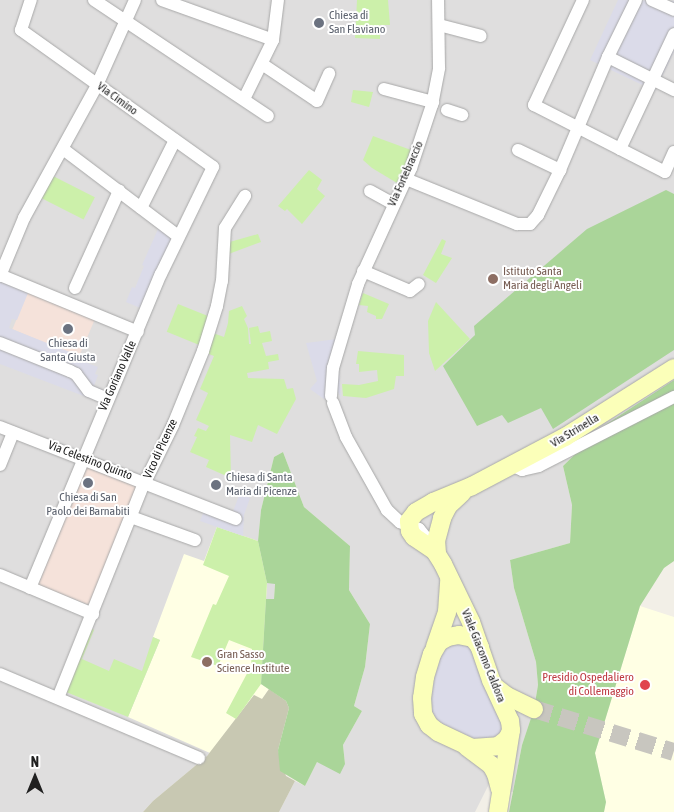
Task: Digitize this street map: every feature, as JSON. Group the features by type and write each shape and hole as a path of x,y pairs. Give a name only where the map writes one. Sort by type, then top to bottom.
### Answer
{"main road":[{"name":"Via Strinella","path":"408,525 411,518 420,510 513,466 565,438 674,368"},
{"name":"Via Strinella","path":"437,554 436,537 444,514 456,498 472,486"},
{"name":"Viale Giacomo Caldora","path":"408,525 414,537 437,554 448,574 480,647 510,726"},
{"name":"Viale Giacomo Caldora","path":"435,647 447,612 448,574"},
{"path":"480,647 472,638 459,636 445,638 435,647 425,677 422,698 424,714 433,729 481,756 493,768 498,778 499,806"},
{"path":"464,746 478,749 494,747 506,741 510,726 522,709 534,709 502,693 491,680"},
{"path":"499,806 510,726"}],"street":[{"name":"Via Cimino","path":"32,0 22,30 213,167"},
{"path":"94,0 268,116"},
{"path":"135,0 97,85 24,218 0,275 30,287 71,297 138,332"},
{"path":"162,0 272,42"},
{"path":"244,99 272,42 278,0"},
{"name":"Via Fortebraccio","path":"332,399 330,383 363,271 406,179 437,106 439,68 438,0"},
{"path":"583,0 534,106 665,172 674,152"},
{"path":"406,179 517,224 532,223 538,215 560,170 608,58 636,0"},
{"path":"652,0 674,10"},
{"path":"439,25 482,36"},
{"path":"620,149 674,34"},
{"path":"608,58 674,90"},
{"path":"262,64 317,101 329,74"},
{"path":"384,89 462,115"},
{"path":"141,208 175,140"},
{"path":"63,149 178,236"},
{"path":"518,150 560,170"},
{"name":"Via Goriano Valle","path":"30,588 82,458 178,236 213,167"},
{"path":"370,191 393,204"},
{"path":"71,297 119,192"},
{"name":"Vico di Picenze","path":"58,698 146,483 203,351 217,306 222,281 225,228 245,196"},
{"path":"363,271 410,291 419,284"},
{"path":"0,343 73,372 89,391 108,399"},
{"path":"513,466 522,470 539,466 674,397"},
{"name":"Viale Giacomo Caldora","path":"332,399 346,437 386,508 395,518 408,525"},
{"name":"Via Celestino Quinto","path":"0,426 236,519"},
{"path":"0,465 13,432"},
{"path":"132,517 195,540"},
{"path":"0,575 94,614"},
{"path":"0,674 199,758"}],"shaded area":[{"path":"0,0 674,0 674,380 605,425 563,466 572,505 570,543 510,560 514,588 536,662 538,685 534,709 522,745 513,792 492,789 489,784 475,812 279,812 295,781 305,786 317,762 345,764 343,745 362,711 354,706 365,667 370,624 349,590 350,546 304,507 283,452 274,457 261,510 258,541 267,583 275,583 274,599 267,599 261,684 269,689 254,695 207,756 153,801 143,812 0,812"},
{"path":"618,0 674,1 674,52 655,91 590,60"},
{"path":"159,227 183,234 145,310 126,302 132,287 135,288 144,266 142,265"},
{"path":"0,270 32,283 17,320 12,319 9,328 80,356 79,360 98,367 95,374 98,375 94,386 106,391 102,403 0,364"},
{"name":"Chiesa di Santa Giusta","path":"32,283 98,311 79,357 12,329"},
{"path":"337,339 341,398 338,392 324,399 310,389 317,381 306,343"},
{"path":"85,463 140,484 93,606 38,585"},
{"path":"240,493 250,498 244,515 243,536 200,521 207,503 232,514"},
{"name":"Gran Sasso Science Institute","path":"217,527 258,541 267,583 261,684 269,689 262,699 254,695 210,753 128,717 160,640 153,637 184,554 204,561"},
{"name":"Presidio Ospedaliero di Collemaggio","path":"640,606 674,617 674,812 604,812 606,802 595,753"},
{"path":"468,637 510,735 464,746 429,725 432,654"},
{"path":"269,689 286,701 289,708 278,750 286,776 295,781 279,812 143,812 153,801 207,756 254,695 262,699"}],"green space":[{"path":"357,0 388,0 390,25 380,25 380,39 355,38"},
{"path":"353,90 373,92 369,107 351,102"},
{"path":"373,136 411,150 404,172 397,183 372,168 363,160"},
{"path":"309,170 322,180 317,189 325,196 302,224 287,209 285,211 278,206"},
{"path":"53,176 95,197 84,220 42,198"},
{"path":"666,190 674,194 674,350 553,429 541,408 508,423 502,415 477,426 443,366 475,335 474,326 587,229"},
{"path":"258,234 261,242 226,255 226,243"},
{"path":"442,239 446,241 441,254 452,258 436,283 423,275"},
{"path":"363,293 389,304 382,319 376,319 376,316 367,312 368,306 359,305"},
{"path":"436,302 470,339 435,371 429,353 428,321"},
{"path":"178,304 210,317 199,345 167,332"},
{"path":"242,306 247,316 244,319 248,328 249,344 251,344 249,328 258,326 260,333 270,331 272,341 262,343 266,356 278,354 279,360 268,362 269,369 247,373 248,378 284,379 287,389 293,388 296,399 277,434 258,425 252,442 230,435 231,478 206,467 209,460 190,452 197,437 194,436 198,428 206,431 209,426 196,420 208,393 200,389 214,356 206,353 213,333 224,337 229,311"},
{"path":"358,351 404,355 404,376 396,376 394,389 366,398 343,396 342,384 359,385 378,381 377,370 359,372 359,364 356,364"},
{"path":"674,380 674,561 664,568 640,606 595,753 606,802 604,812 509,812 522,745 534,709 538,685 536,662 514,588 510,560 570,543 572,505 563,466 605,425"},
{"path":"283,452 304,507 350,546 349,590 370,624 365,667 354,706 362,711 343,745 345,764 340,774 317,762 305,786 280,771 278,750 289,708 286,701 261,684 266,599 274,599 275,584 267,583 258,541 261,510 274,457"},
{"path":"217,527 258,541 267,583 261,684 236,719 226,713 251,666 252,649 229,640 218,666 191,657 213,604 216,605 229,576 203,565"},
{"path":"92,629 94,630 82,659 109,671 114,659 142,671 153,637 160,640 128,717 66,692"}],"tunnel":[{"path":"534,709 674,752"}],"place":[{"name":"Chiesa di San Flaviano","path":"319,23"},
{"name":"Istituto Santa Maria degli Angeli","path":"493,279"},
{"name":"Chiesa di Santa Giusta","path":"68,329"},
{"name":"Chiesa di San Paolo dei Barnabiti","path":"88,483"},
{"name":"Chiesa di Santa Maria di Picenze","path":"216,485"},
{"name":"Gran Sasso Science Institute","path":"207,662"},
{"name":"Presidio Ospedaliero di Collemaggio","path":"645,685"}]}
